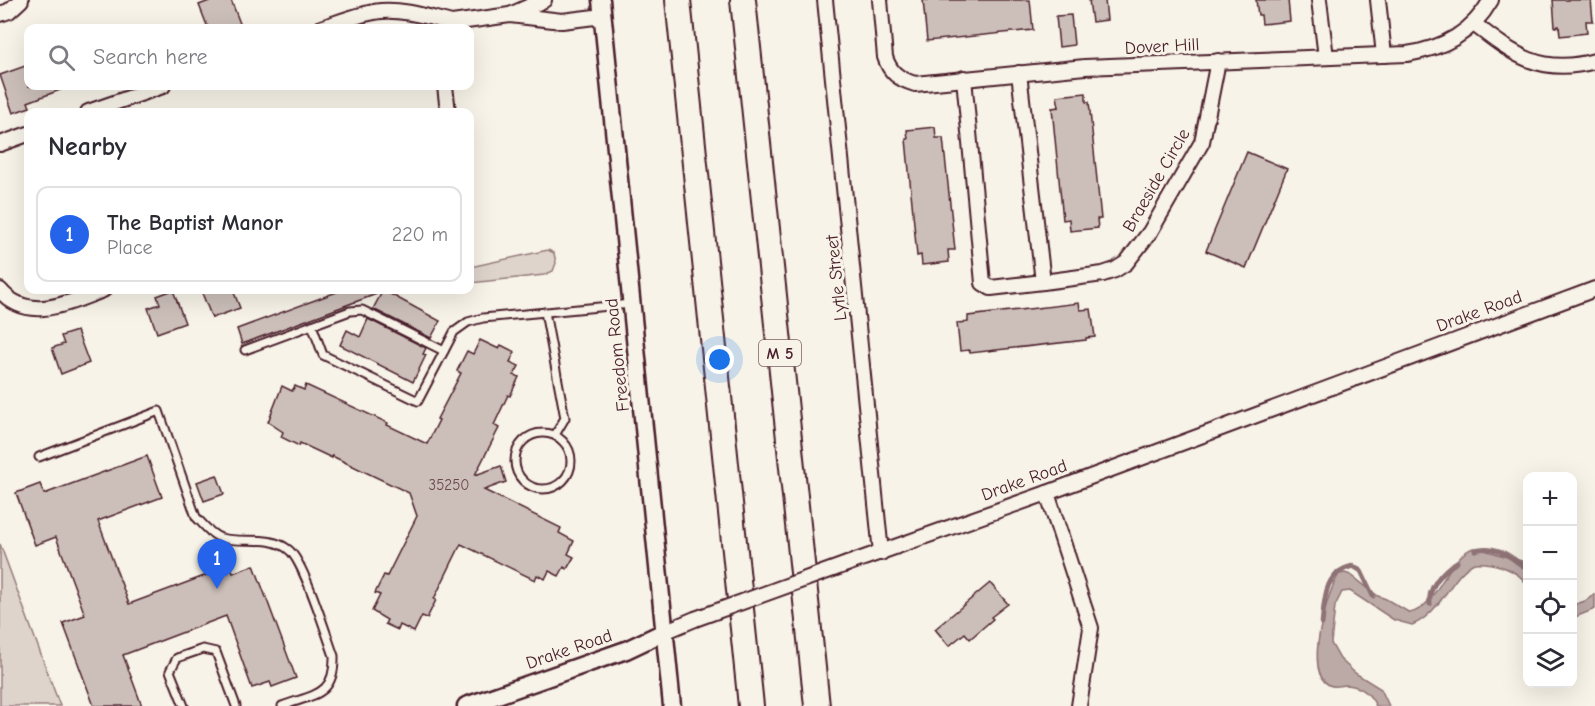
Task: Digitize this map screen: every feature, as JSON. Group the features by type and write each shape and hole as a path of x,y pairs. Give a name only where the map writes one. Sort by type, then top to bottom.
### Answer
{"highway":[{"path":"678,0 751,706"},
{"name":"M 5","path":"743,0 817,706"}],"street":[{"path":"0,14 9,11 21,0"},
{"path":"463,24 510,15 544,0"},
{"name":"Lytle Street","path":"825,0 881,553"},
{"name":"Dover Hill","path":"880,0 885,57 888,66 894,75 915,84 1085,67 1407,54 1440,47 1454,40 1474,24 1491,0"},
{"path":"1319,0 1326,57"},
{"path":"1378,0 1384,55"},
{"path":"510,15 562,21 602,8"},
{"name":"Freedom Road","path":"602,8 672,706"},
{"path":"333,24 383,11 412,14 445,24"},
{"path":"1474,24 1511,52 1530,61 1571,65 1595,61"},
{"name":"Braeside Circle","path":"964,78 983,283 991,288 1103,274 1126,263 1150,232 1202,142 1218,61"},
{"path":"1019,73 1043,282"},
{"path":"100,108 151,90"},
{"path":"445,90 448,108"},
{"path":"0,144 24,135"},
{"name":"Drake Road","path":"466,706 626,650 695,619 1047,493 1595,289"},
{"path":"0,290 15,303 42,309 72,302 93,294"},
{"path":"1047,493 1091,628 1079,706"}],"lane":[{"path":"312,325 323,355 418,401 454,332 468,322 483,318 631,304"},
{"path":"246,350 350,311 362,309 444,351"},
{"path":"545,312 565,418 555,435"},
{"path":"39,457 159,411 196,517 208,530 220,538 276,542 290,550 301,566 334,656 334,670 331,683 321,691 282,706"},
{"path":"534,434 555,435 564,442 570,452 572,462 569,473 553,488 542,489 531,486 522,480 517,470 515,459 518,449 524,440 534,434"},
{"path":"184,706 170,671 177,658 203,649 216,652 236,706"}],"shaded area":[{"path":"548,250 554,253 556,263 553,271 544,275 474,283 474,266"},
{"path":"0,544 60,706 0,706"},
{"path":"1473,548 1523,561 1523,579 1504,567 1488,563 1474,563 1459,576 1430,613 1412,625 1394,620 1350,591 1342,592 1335,606 1331,643 1340,659 1355,673 1381,689 1389,706 1376,706 1368,694 1361,689 1347,685 1331,686 1321,677 1318,665 1320,631 1329,597 1339,574 1351,575 1378,596 1410,613 1420,609 1428,602 1463,554"},
{"path":"1595,594 1595,609 1577,616 1577,604"}],"building":[{"path":"212,0 231,0 240,24 206,24 199,5"},
{"path":"923,0 1030,0 1033,30 927,41"},
{"path":"1089,0 1105,0 1107,20 1092,22"},
{"path":"1256,0 1288,0 1290,21 1262,24"},
{"path":"1553,0 1591,0 1593,21 1586,21 1587,33 1560,36 1559,26 1555,27"},
{"path":"1071,15 1074,45 1059,47 1056,16"},
{"path":"24,66 24,90 60,90 28,102 30,107 13,113 0,75"},
{"path":"1086,93 1086,102 1089,102 1101,219 1097,219 1098,228 1070,231 1069,219 1063,220 1052,108 1059,107 1057,96"},
{"path":"935,127 936,138 943,138 955,250 948,250 949,262 922,265 921,255 917,256 906,139 908,139 907,130"},
{"path":"1247,152 1287,169 1246,268 1206,251"},
{"path":"174,294 185,323 157,333 148,308 160,304 157,296"},
{"path":"202,294 235,294 240,308 212,318"},
{"path":"331,294 377,294 242,344 237,329"},
{"path":"381,294 390,294 440,321 431,338 373,309"},
{"path":"1079,303 1080,310 1091,309 1095,337 1086,338 1086,340 970,353 969,350 960,351 957,323 968,322 968,316"},
{"path":"368,319 426,348 423,354 426,355 413,382 340,345 347,330 360,337"},
{"path":"77,331 89,363 61,374 52,348 64,344 61,336"},
{"path":"480,340 499,349 501,345 515,352 510,362 519,366 514,375 519,377 494,425 499,428 475,475 501,466 506,482 484,490 561,528 559,533 574,541 568,554 574,557 567,569 564,567 559,576 549,571 545,579 537,575 535,580 461,544 427,618 422,616 414,632 400,625 398,630 385,624 387,620 372,611 380,595 375,593 384,575 387,576 417,516 409,493 332,456 332,458 300,443 299,446 281,437 283,432 268,422 282,386 292,391 295,386 304,390 306,385 427,444 461,373 457,371 467,351 473,354"},
{"path":"147,456 162,497 98,521 129,604 231,566 233,573 254,565 296,678 272,687 270,682 252,688 226,616 123,655 142,706 94,706 63,623 85,615 56,537 35,545 16,493 40,484 44,494"},
{"path":"217,475 224,494 204,501 197,482"},
{"path":"990,583 1008,604 991,617 993,619 970,639 965,633 949,646 935,629"}],"waterway":[{"path":"1475,550 1497,550 1523,566"},
{"path":"1430,604 1431,592 1437,580 1457,562"},
{"path":"1322,624 1327,588 1336,574 1343,569 1353,566 1361,571 1373,596"}],"place":[{"name":"The Baptist Manor","path":"217,589"}]}
